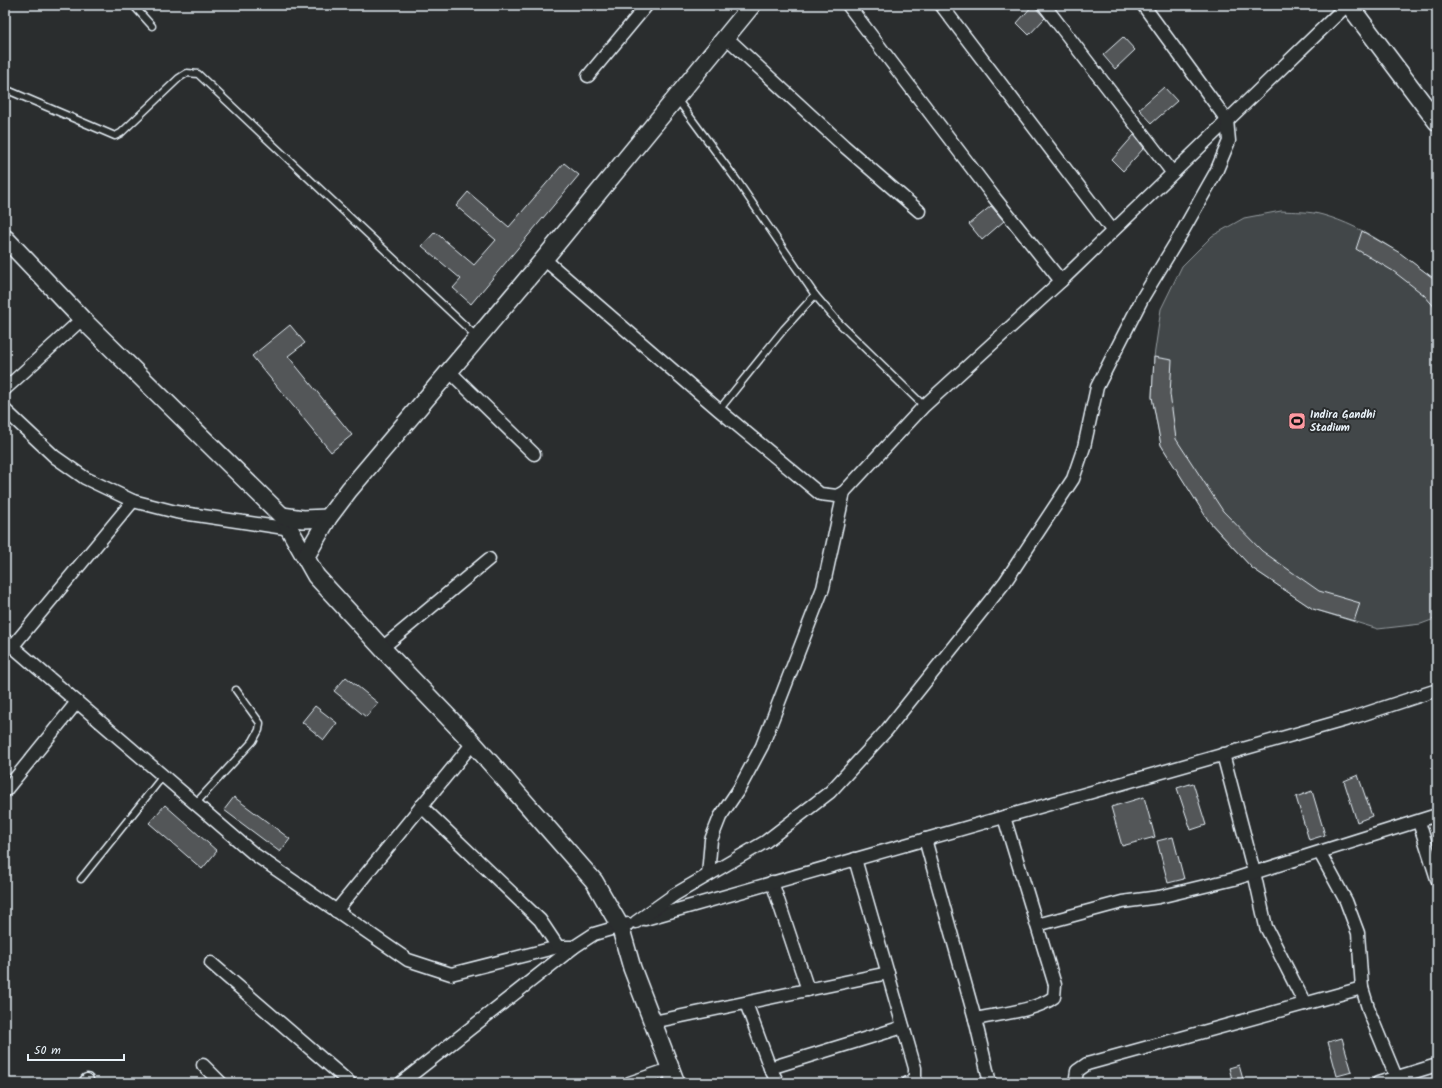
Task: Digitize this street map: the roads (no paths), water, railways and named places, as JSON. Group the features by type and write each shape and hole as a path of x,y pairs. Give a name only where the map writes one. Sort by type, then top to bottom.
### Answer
{"street":[{"path":"588,76 647,5"},
{"path":"306,556 328,518 349,490 479,338 727,38 752,5"},
{"path":"848,5 992,196 1060,281"},
{"path":"941,5 1112,230"},
{"path":"1044,5 1172,172"},
{"path":"628,924 674,895 765,842 830,792 886,731 1005,582 1053,512 1073,479 1084,447 1097,387 1143,297 1216,172 1229,140 1227,120 1143,5"},
{"path":"544,259 719,410 820,494 837,496 844,492 924,406 1060,281 1172,172 1348,5 1437,122"},
{"path":"727,38 844,146 919,211"},
{"path":"5,238 82,319 286,523 316,576 382,648 473,743 594,881 628,924 632,968 673,1076 629,1083"},
{"path":"5,389 82,319"},
{"path":"450,372 534,454"},
{"path":"5,410 55,458 85,478 133,502 176,512 286,523 303,519 328,518"},
{"path":"708,875 711,840 720,817 739,789 762,746 823,588 844,492"},
{"path":"133,502 9,643 254,854 408,960 451,974 558,947 574,947"},
{"path":"382,648 489,559"},
{"path":"401,1083 574,947 594,934 772,882 1352,718 1437,690"},
{"path":"5,791 77,702"},
{"path":"336,911 473,743"},
{"path":"1223,754 1254,872 1266,927 1305,1004"},
{"path":"421,806 540,920 558,947"},
{"path":"1037,924 1122,902 1159,897 1234,879 1419,822 1437,815"},
{"path":"975,1019 1029,1008 1048,1002 1054,997 1055,985 1004,817"},
{"path":"1419,822 1437,879"},
{"path":"925,839 975,1019 990,1083"},
{"path":"1320,853 1346,901 1358,933 1362,988 1370,1014 1396,1077"},
{"path":"855,859 915,1068 915,1078 908,1083"},
{"path":"772,882 808,990"},
{"path":"211,963 350,1083"},
{"path":"653,1022 888,973"},
{"path":"1075,1083 1077,1071 1087,1064 1362,988"},
{"path":"746,1003 770,1068 778,1083"},
{"path":"770,1068 903,1027"},
{"path":"203,1065 221,1083"},
{"path":"1378,1083 1437,1065"}],"lane":[{"path":"133,5 152,26"},
{"path":"5,89 115,136 121,133 187,72 198,74 479,338"},
{"path":"677,98 738,182 815,295 837,321 924,406"},
{"path":"719,410 784,329 815,295"},
{"path":"195,804 253,741 259,730 260,723 236,690"},
{"path":"81,879 163,776"}],"place":[{"name":"Indira Gandhi Stadium","path":"1297,421"}]}
